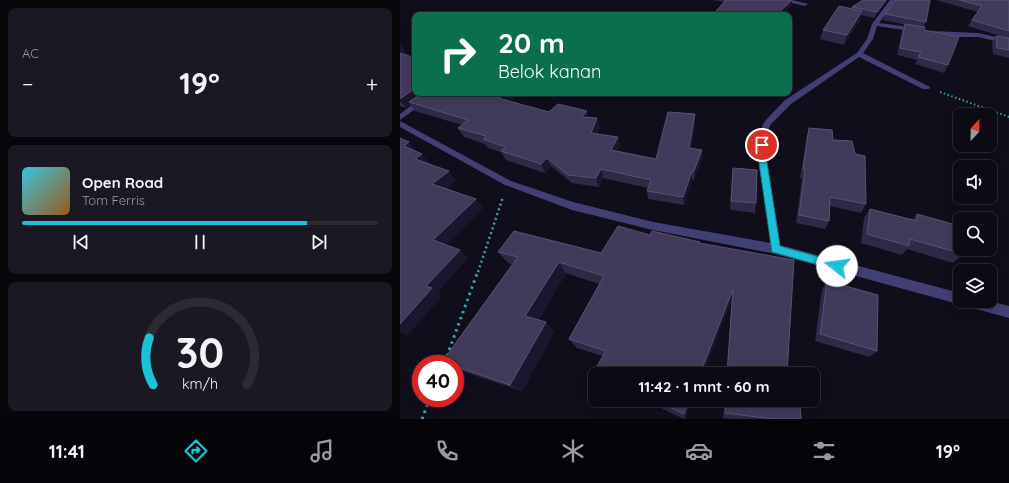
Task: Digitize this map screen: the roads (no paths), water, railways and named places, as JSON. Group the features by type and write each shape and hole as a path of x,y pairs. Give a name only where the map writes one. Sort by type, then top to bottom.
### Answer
{"street":[{"path":"783,0 805,4"},
{"path":"776,249 762,156 762,134 768,123 788,102 860,54 870,39 875,24 892,0"},
{"path":"875,24 951,35 978,35 1009,42"},
{"path":"860,54 926,87"},
{"path":"400,118 429,96"},
{"path":"400,124 508,183 572,206 653,226 776,249 953,297"},
{"path":"994,308 1009,312"}]}
